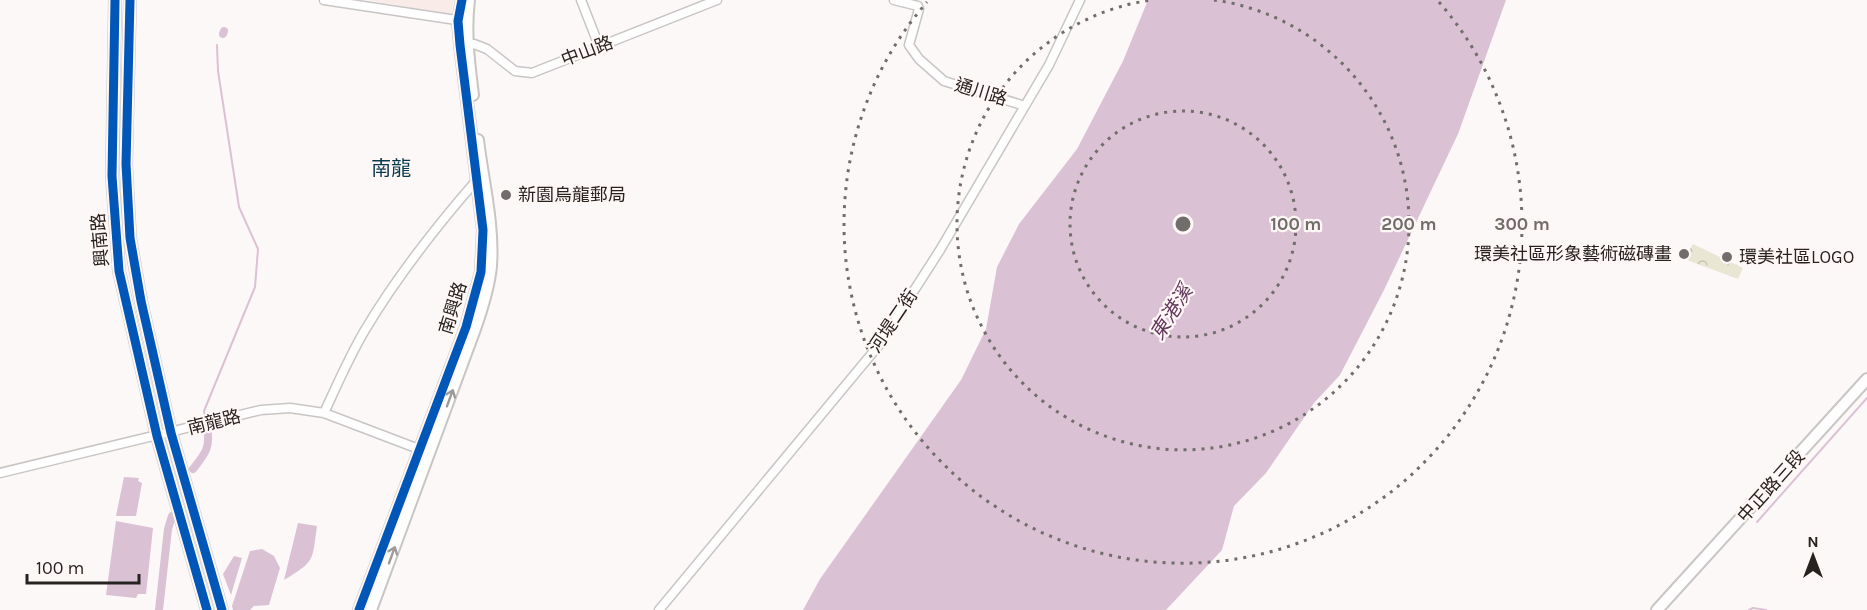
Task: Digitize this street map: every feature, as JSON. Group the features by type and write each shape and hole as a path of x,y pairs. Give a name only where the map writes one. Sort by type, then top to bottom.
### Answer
{"main road":[{"name":"興南路","path":"115,0 112,176 119,271 157,436 207,610"},
{"name":"興南路","path":"130,0 126,164 130,238 141,301 171,433 222,610"},
{"name":"南興路","path":"361,605 475,329 486,295 491,266 491,229 479,182 463,45 462,0"},
{"name":"南興路","path":"462,21 470,0"},
{"name":"中正路三段","path":"1657,610 1867,379"},
{"name":"南興路","path":"372,609 424,451"}],"street":[{"path":"324,0 462,21"},
{"path":"581,0 599,46"},
{"name":"中山路","path":"463,45 474,44 487,49 515,71 532,73 717,0"},
{"name":"通川路","path":"894,0 918,6 909,45 944,81 1025,106"},
{"name":"河堤二街","path":"659,610 879,345 940,250 1050,65 1080,0"},
{"path":"324,413 363,332 382,302 427,241 479,182"},
{"name":"南龍路","path":"0,473 261,410 290,408 324,413 424,451"},
{"path":"361,605 372,609"}],"shaded area":[{"path":"368,0 454,0 451,15"}],"green space":[{"path":"1693,244 1743,268 1738,279 1684,259"}],"water":[{"name":"東港溪","path":"1148,0 1506,0 1458,134 1384,290 1340,375 1314,403 1266,473 1234,506 1222,550 1166,610 803,610 820,579 961,380 986,329 997,267 1019,224 1077,149 1123,61"},
{"path":"124,477 139,478 138,481 142,483 136,516 116,516"},
{"path":"116,521 153,528 146,594 138,594 136,598 106,595"},
{"path":"298,523 317,526 313,553 307,564 284,580"},
{"path":"262,549 274,556 280,568 269,605 254,606 250,610 233,610 232,606 250,551"},
{"path":"234,556 242,558 231,595 223,574"}],"waterway":[{"path":"205,416 204,411 255,287 258,249 239,207 218,71 217,45"},
{"path":"1757,522 1867,398"},
{"path":"193,469 207,446 207,429"},
{"path":"159,610 168,529 172,516"},
{"path":"1749,610 1753,608 1766,610"}],"cycle path":[{"path":"115,0 112,176 119,271 157,436 207,610"},
{"path":"130,0 126,164 130,238 141,301 171,433 222,610"},
{"path":"359,610 466,327 481,272 483,230 458,21 462,0"}],"place":[{"name":"新園烏龍郵局","path":"506,195"},
{"name":"環美社區形象藝術磁磚畫","path":"1684,254"},
{"name":"環美社區LOGO","path":"1727,257"}],"district":[{"name":"南龍","path":"391,168"}]}
